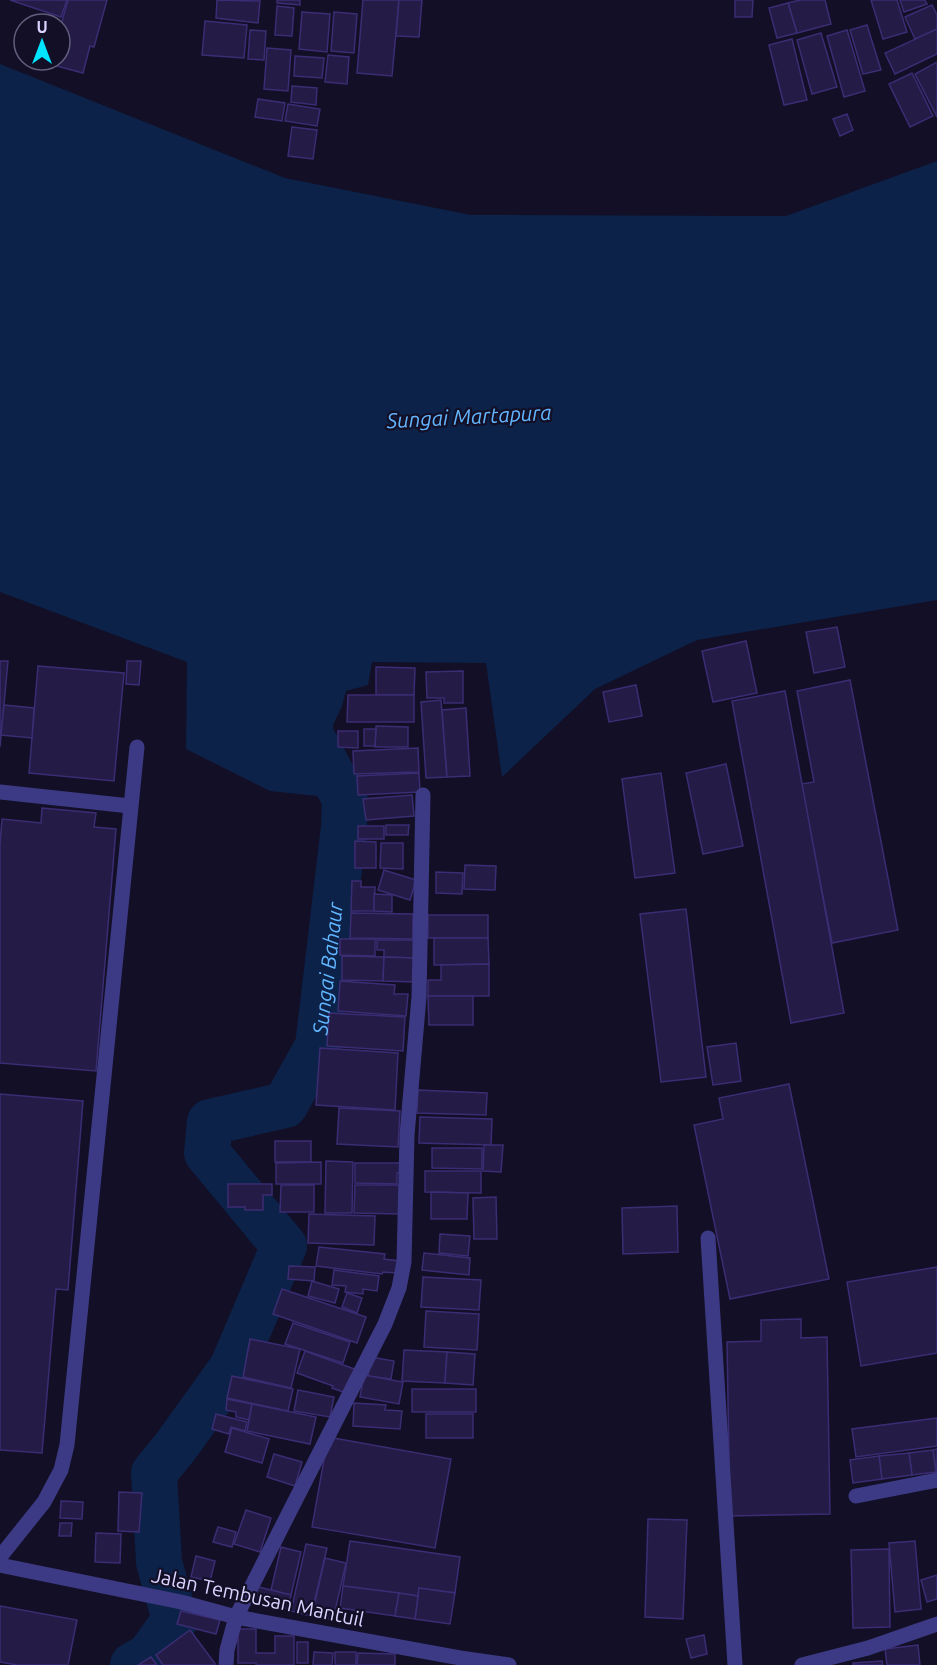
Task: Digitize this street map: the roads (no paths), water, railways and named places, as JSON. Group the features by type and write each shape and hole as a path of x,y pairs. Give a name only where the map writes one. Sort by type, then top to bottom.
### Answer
{"street":[{"path":"0,1557 44,1502 61,1470 68,1445 137,747"},
{"path":"0,792 130,806"},
{"path":"226,1665 227,1650 236,1617 385,1324 399,1288 404,1262 407,1135 419,997 423,795"},
{"path":"708,1238 735,1665"},
{"path":"856,1496 937,1480"},
{"name":"Jalan Tembusan Mantuil","path":"0,1565 181,1602 236,1617 460,1662 509,1665"},
{"path":"802,1665 868,1648 937,1624"}],"water":[{"name":"Sungai Martapura","path":"0,64 12,69 12,72 20,72 285,178 471,215 786,216 937,161 937,600 697,640 595,689 502,777 486,663 372,662 368,685 346,691 333,725 333,749 344,756 345,799 270,791 186,749 187,662 0,592"}],"waterway":[{"name":"Sungai Bahaur","path":"133,1665 149,1656 175,1620 159,1562 154,1473 232,1368 284,1246 207,1153 210,1122 285,1105 318,1046 344,827 345,799 315,743"}]}
